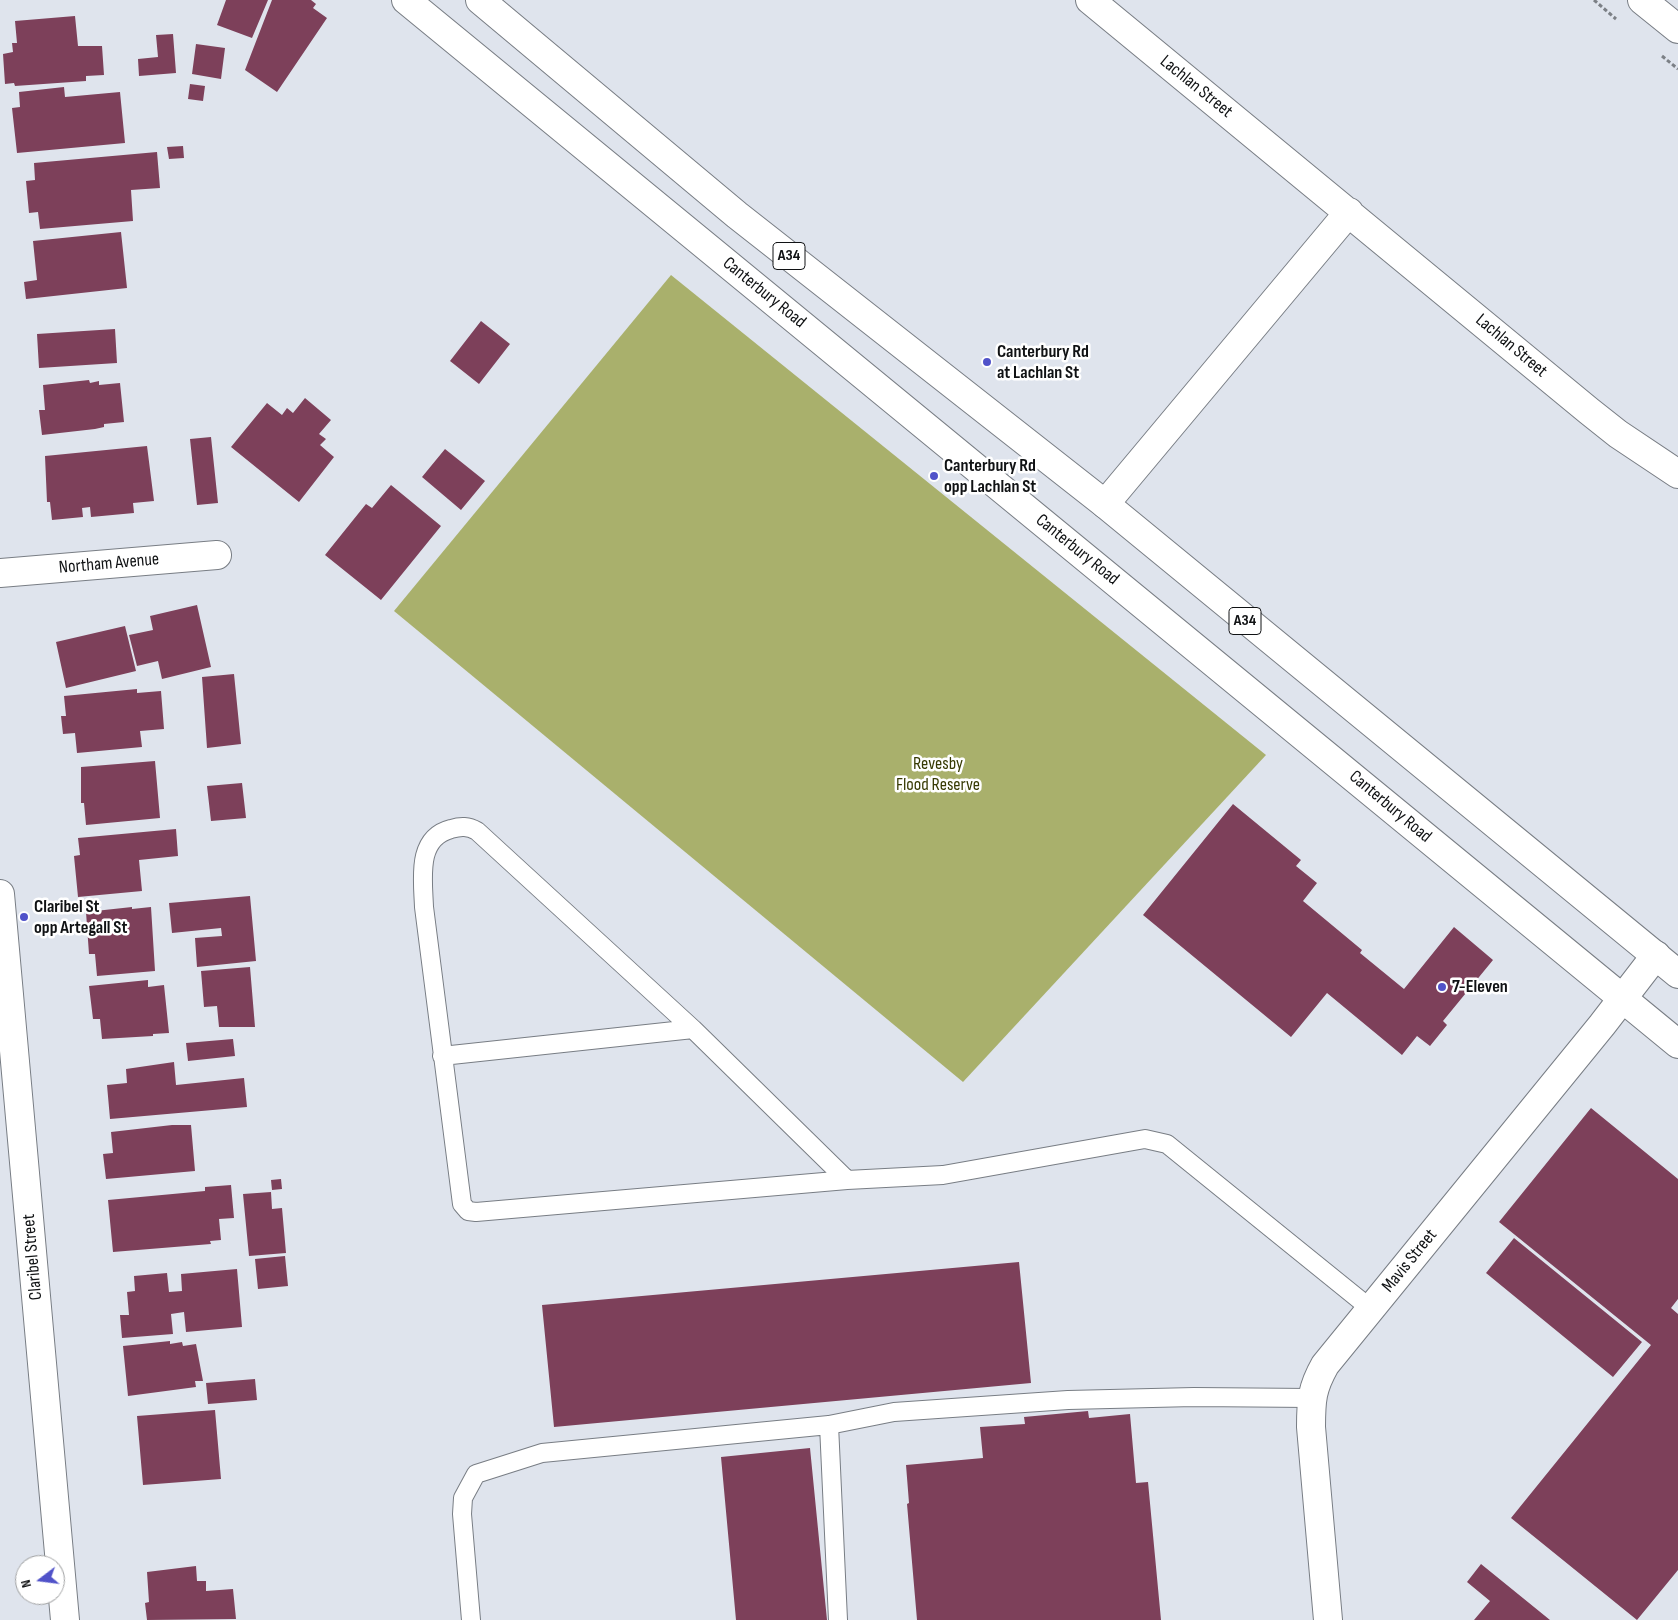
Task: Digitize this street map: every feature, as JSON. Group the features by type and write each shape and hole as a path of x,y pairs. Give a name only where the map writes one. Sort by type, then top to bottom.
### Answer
{"main road":[{"name":"Canterbury Road","path":"406,0 1678,1044"},
{"name":"A34","path":"480,0 737,215 1105,504 1678,974"},
{"name":"Lachlan Street","path":"1090,0 1618,434 1678,474"},
{"path":"1642,0 1678,29"},
{"path":"1105,504 1349,212"},
{"name":"Northam Avenue","path":"0,573 217,555"},
{"name":"Claribel Street","path":"0,894 8,1061 65,1620"},
{"name":"Mavis Street","path":"1328,1620 1311,1435 1311,1398 1314,1384 1325,1365 1623,1000 1656,955"}],"lane":[{"path":"847,1180 693,1029 490,842 469,827 459,826 442,831 430,842 422,864 424,907 462,1204 468,1211 476,1212 847,1180 943,1174 1144,1139 1167,1144 1371,1308"},
{"path":"442,1056 693,1029"},
{"path":"471,1620 462,1514 463,1498 476,1474 542,1453 829,1425 894,1412 1068,1400 1194,1397 1311,1398"},
{"path":"829,1425 838,1620"}],"green space":[{"name":"Revesby Flood Reserve","path":"671,275 1266,755 963,1082 394,611"}],"building":[{"path":"226,0 268,0 252,38 217,25"},
{"path":"272,0 311,0 316,4 313,8 327,18 277,92 245,70"},
{"path":"75,16 78,46 102,46 104,75 86,76 86,81 15,86 14,83 5,84 3,54 13,52 12,43 17,43 15,21"},
{"path":"173,34 176,73 139,76 138,59 158,57 156,35"},
{"path":"196,44 225,48 221,79 192,74"},
{"path":"190,84 205,86 203,101 188,99"},
{"path":"64,87 65,97 120,92 125,143 17,153 12,108 20,107 19,92"},
{"path":"183,146 184,158 169,159 167,147"},
{"path":"157,152 160,188 131,190 133,221 40,229 38,212 29,213 26,181 35,180 34,163"},
{"path":"121,232 127,288 26,299 24,282 37,280 33,241"},
{"path":"481,321 510,344 479,384 450,361"},
{"path":"115,329 117,363 39,368 37,334"},
{"path":"89,380 90,383 99,381 99,385 120,383 124,422 104,424 104,427 95,429 42,435 39,410 45,410 43,385"},
{"path":"305,398 331,420 319,434 326,439 320,445 334,457 299,502 231,447 267,403 282,415 287,408 293,413"},
{"path":"211,437 218,503 197,505 190,439"},
{"path":"147,446 154,501 133,503 134,513 91,517 90,507 82,508 83,517 52,520 50,502 47,502 45,456"},
{"path":"445,449 485,481 461,510 422,477"},
{"path":"391,485 441,526 381,600 325,555 366,504 372,508"},
{"path":"197,605 211,667 162,679 158,661 137,666 129,635 153,630 150,616"},
{"path":"125,626 136,671 66,688 56,642"},
{"path":"234,674 241,744 207,748 202,677"},
{"path":"137,689 137,693 161,691 164,729 140,731 142,747 77,753 75,733 63,734 61,716 66,716 64,696"},
{"path":"155,761 160,818 86,825 84,803 81,803 81,767"},
{"path":"242,783 246,818 211,821 207,786"},
{"path":"1233,804 1301,860 1296,866 1317,883 1303,901 1362,950 1360,953 1404,989 1454,927 1493,960 1443,1021 1447,1025 1430,1046 1417,1036 1402,1055 1327,993 1291,1037 1143,915"},
{"path":"176,829 178,856 139,860 142,891 78,897 74,856 80,855 78,838"},
{"path":"250,896 256,961 197,967 195,938 222,936 221,928 172,933 169,903"},
{"path":"132,907 132,909 151,907 155,971 97,976 95,954 89,954 86,912"},
{"path":"250,967 255,1027 219,1027 217,1006 204,1007 201,971"},
{"path":"148,980 148,987 164,985 169,1033 153,1034 153,1036 102,1039 100,1019 93,1019 89,986"},
{"path":"233,1039 235,1056 188,1061 186,1043"},
{"path":"174,1062 176,1085 244,1078 247,1107 110,1119 107,1085 127,1083 126,1069"},
{"path":"1591,1108 1678,1179 1678,1299 1671,1308 1678,1314 1678,1570 1637,1620 1511,1518 1651,1345 1499,1222"},
{"path":"172,1125 191,1125 195,1171 106,1179 103,1154 113,1153 111,1132"},
{"path":"281,1179 282,1189 272,1190 271,1180"},
{"path":"231,1185 234,1218 219,1219 221,1240 210,1241 211,1244 113,1252 108,1200 205,1191 205,1187"},
{"path":"271,1192 272,1209 282,1208 286,1253 249,1256 243,1194"},
{"path":"1514,1238 1642,1342 1613,1377 1486,1273"},
{"path":"285,1256 288,1286 258,1289 255,1259"},
{"path":"1019,1262 1031,1383 554,1427 542,1305"},
{"path":"237,1269 242,1327 186,1332 184,1312 171,1314 173,1334 122,1338 120,1315 129,1315 127,1292 135,1291 134,1276 167,1273 169,1292 182,1291 181,1274"},
{"path":"170,1341 170,1344 182,1342 183,1346 196,1344 203,1381 195,1381 196,1387 128,1396 123,1346"},
{"path":"255,1379 257,1400 208,1404 206,1383"},
{"path":"215,1410 221,1479 143,1485 137,1416"},
{"path":"1088,1411 1089,1418 1130,1414 1136,1483 1148,1482 1161,1620 917,1620 907,1504 909,1503 906,1465 983,1458 980,1427 1025,1424 1024,1417"},
{"path":"810,1448 827,1620 736,1620 721,1457"},
{"path":"1481,1564 1550,1620 1474,1620 1490,1601 1467,1582"},
{"path":"196,1566 197,1581 206,1581 206,1591 233,1589 236,1619 147,1620 145,1603 149,1602 147,1572"}],"place":[{"name":"Canterbury Rd at Lachlan St","path":"987,362"},
{"name":"Canterbury Rd opp Lachlan St","path":"934,476"},
{"name":"Claribel St opp Artegall St","path":"24,917"},
{"name":"7-Eleven","path":"1442,987"}]}
